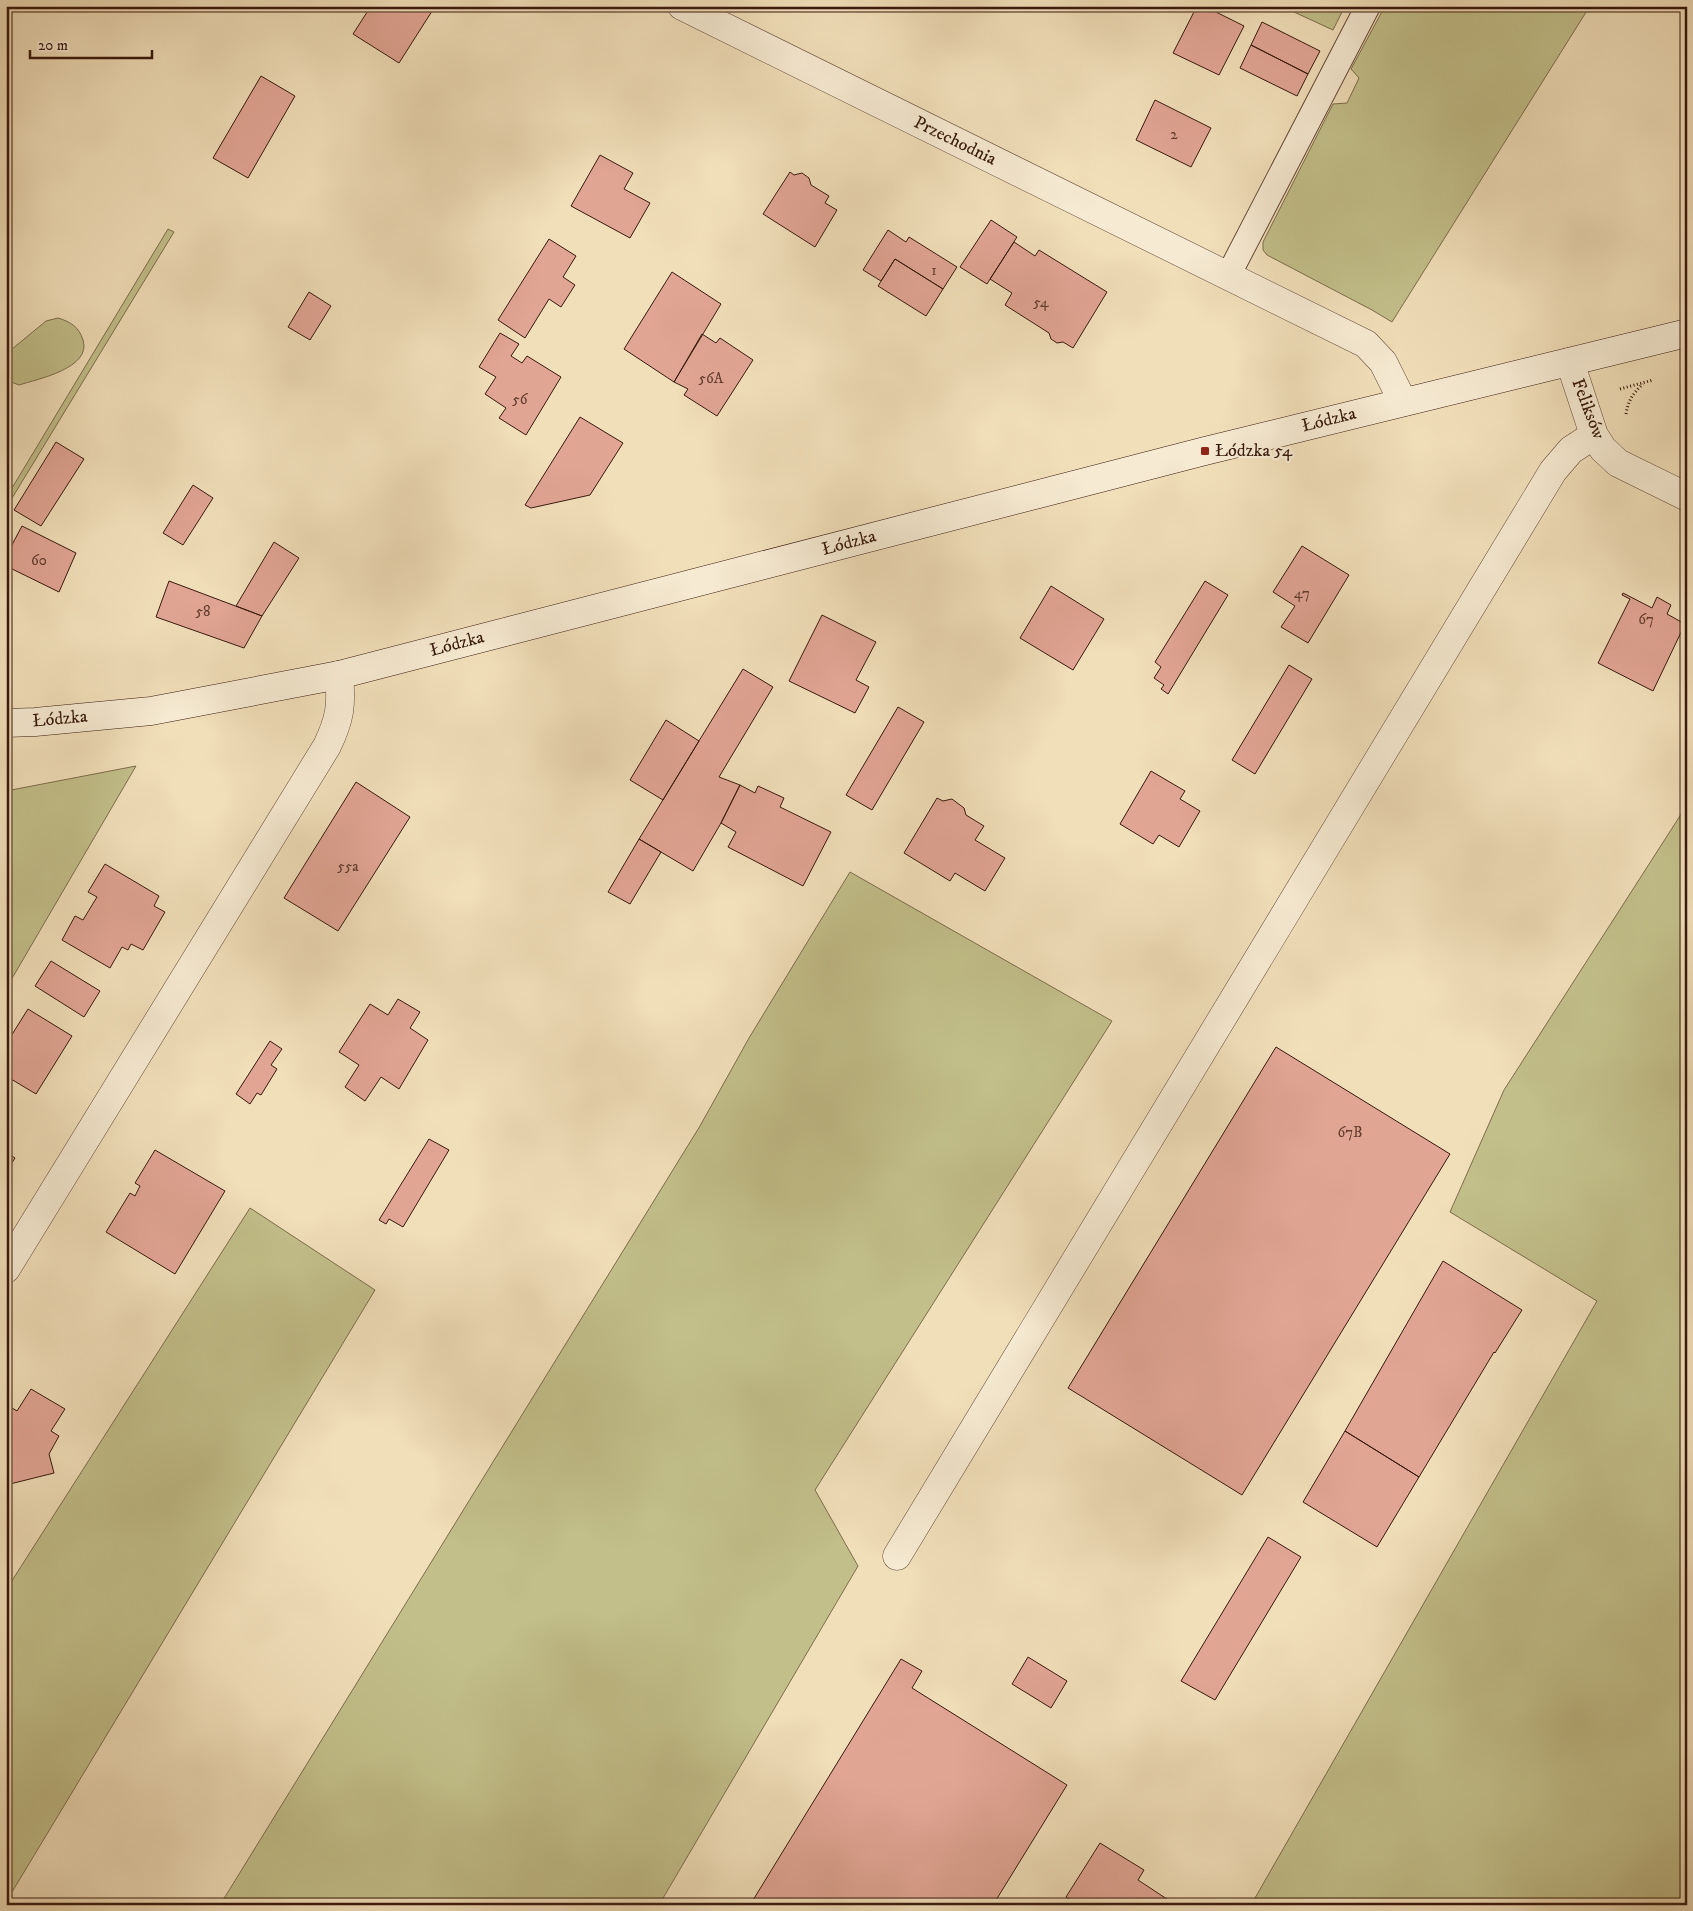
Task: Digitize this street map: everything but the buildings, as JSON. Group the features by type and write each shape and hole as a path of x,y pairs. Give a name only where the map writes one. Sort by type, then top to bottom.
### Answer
{"street":[{"name":"Przechodnia","path":"682,6 1366,344 1383,362 1403,402"},
{"name":"Łódzka","path":"6,723 151,710 339,675 1205,451 1687,333"},
{"name":"Feliksów","path":"1570,362 1594,435 1604,449 1618,463 1687,497"},
{"path":"897,1556 1553,472 1571,450 1594,435"},
{"path":"6,1269 327,746 337,725 341,697 339,675"}],"lane":[{"path":"1228,276 1368,6"}],"path":[{"path":"1616,390 1644,383 1634,392 1629,400 1625,412 1626,418"}],"shaded area":[{"path":"1281,6 1345,6 1333,30"},
{"path":"1385,6 1584,6 1588,9 1392,322 1267,255 1263,250 1263,242 1333,104 1347,103 1359,78 1351,69"},
{"path":"168,229 174,232 6,508 6,498"},
{"path":"58,318 74,326 81,335 84,350 79,358 72,365 50,376 19,385 6,380 6,354 46,321"},
{"path":"136,766 14,975 6,988 6,791"},
{"path":"1687,805 1687,1905 1251,1905 1597,1301 1450,1212 1504,1090"},
{"path":"850,872 1112,1021 815,1490 858,1566 659,1905 220,1905 700,1126 749,1038"},
{"path":"250,1208 375,1290 6,1902 6,1590"}],"place":[{"name":"Łódzka 54","path":"1205,451"}]}
